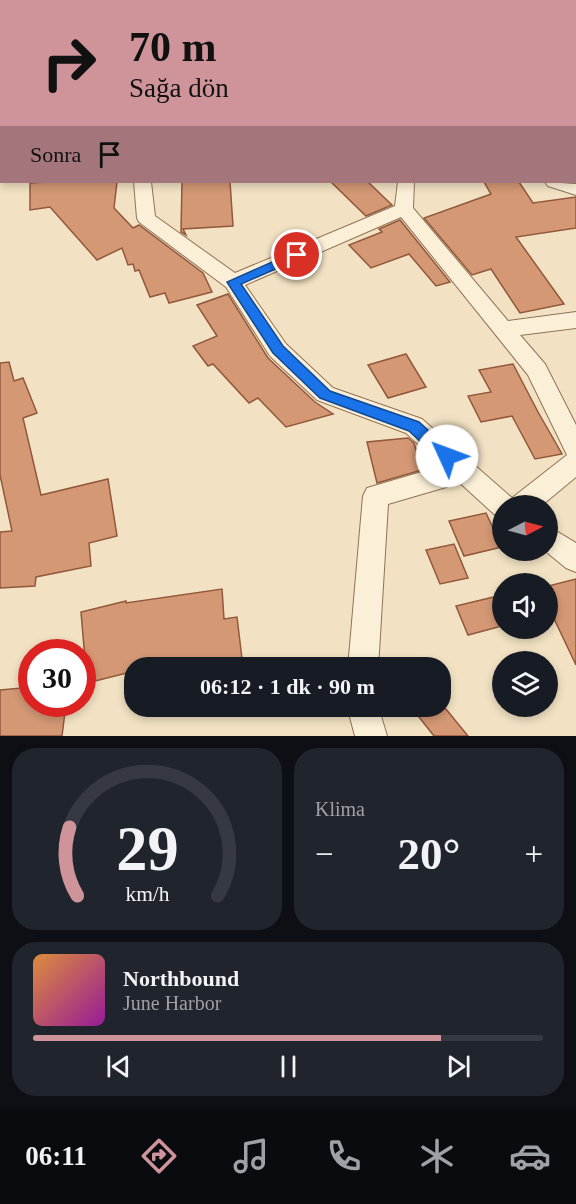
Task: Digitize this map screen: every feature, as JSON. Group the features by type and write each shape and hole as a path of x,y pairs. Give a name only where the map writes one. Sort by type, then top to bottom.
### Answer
{"street":[{"path":"143,183 146,218 233,282 278,350 325,394 414,426 492,496"},
{"path":"406,183 404,209 537,370 576,449"},
{"path":"557,183 576,190"},
{"path":"233,282 404,209"},
{"path":"503,329 576,320"},
{"path":"535,495 576,462"},
{"path":"364,657 376,496 463,471"},
{"path":"558,545 576,559"},
{"path":"365,717 371,736"}],"building":[{"path":"30,183 117,183 114,208 133,228 139,225 203,273 212,292 169,303 165,293 150,297 139,270 135,271 133,264 128,265 122,248 97,260 50,207 30,210"},
{"path":"182,183 230,183 233,226 183,229 186,235 181,232"},
{"path":"332,183 369,183 392,205 366,216"},
{"path":"485,183 520,183 533,203 576,197 576,228 516,237 564,304 520,313 491,269 472,275 424,218 491,194"},
{"path":"400,220 450,282 436,286 409,254 371,268 349,245 382,232 379,229"},
{"path":"228,294 268,358 315,402 333,414 286,427 258,398 249,403 213,364 208,366 193,346 217,336 197,305"},
{"path":"406,354 426,387 388,398 368,365"},
{"path":"9,362 14,381 23,378 37,413 23,418 41,495 108,479 117,536 89,543 91,566 36,577 35,586 0,588 0,532 12,531 0,475 0,363"},
{"path":"513,364 562,454 535,459 512,416 481,422 468,396 491,392 479,370"},
{"path":"408,438 414,443 422,470 377,483 367,442"},
{"path":"486,513 492,526 492,549 464,556 449,521"},
{"path":"454,544 468,578 440,584 426,550"},
{"path":"576,579 576,665 558,627 558,584"},
{"path":"222,589 224,619 237,617 242,657 124,657 124,674 96,681 96,639 83,639 81,612 126,601 126,603"},
{"path":"492,597 492,629 468,635 456,606"},
{"path":"18,688 18,717 64,717 62,736 0,736 0,690"},
{"path":"451,715 468,736 434,736 419,717"}],"route":[{"path":"297,255 233,282 278,350 325,394 414,426 447,456"}]}
